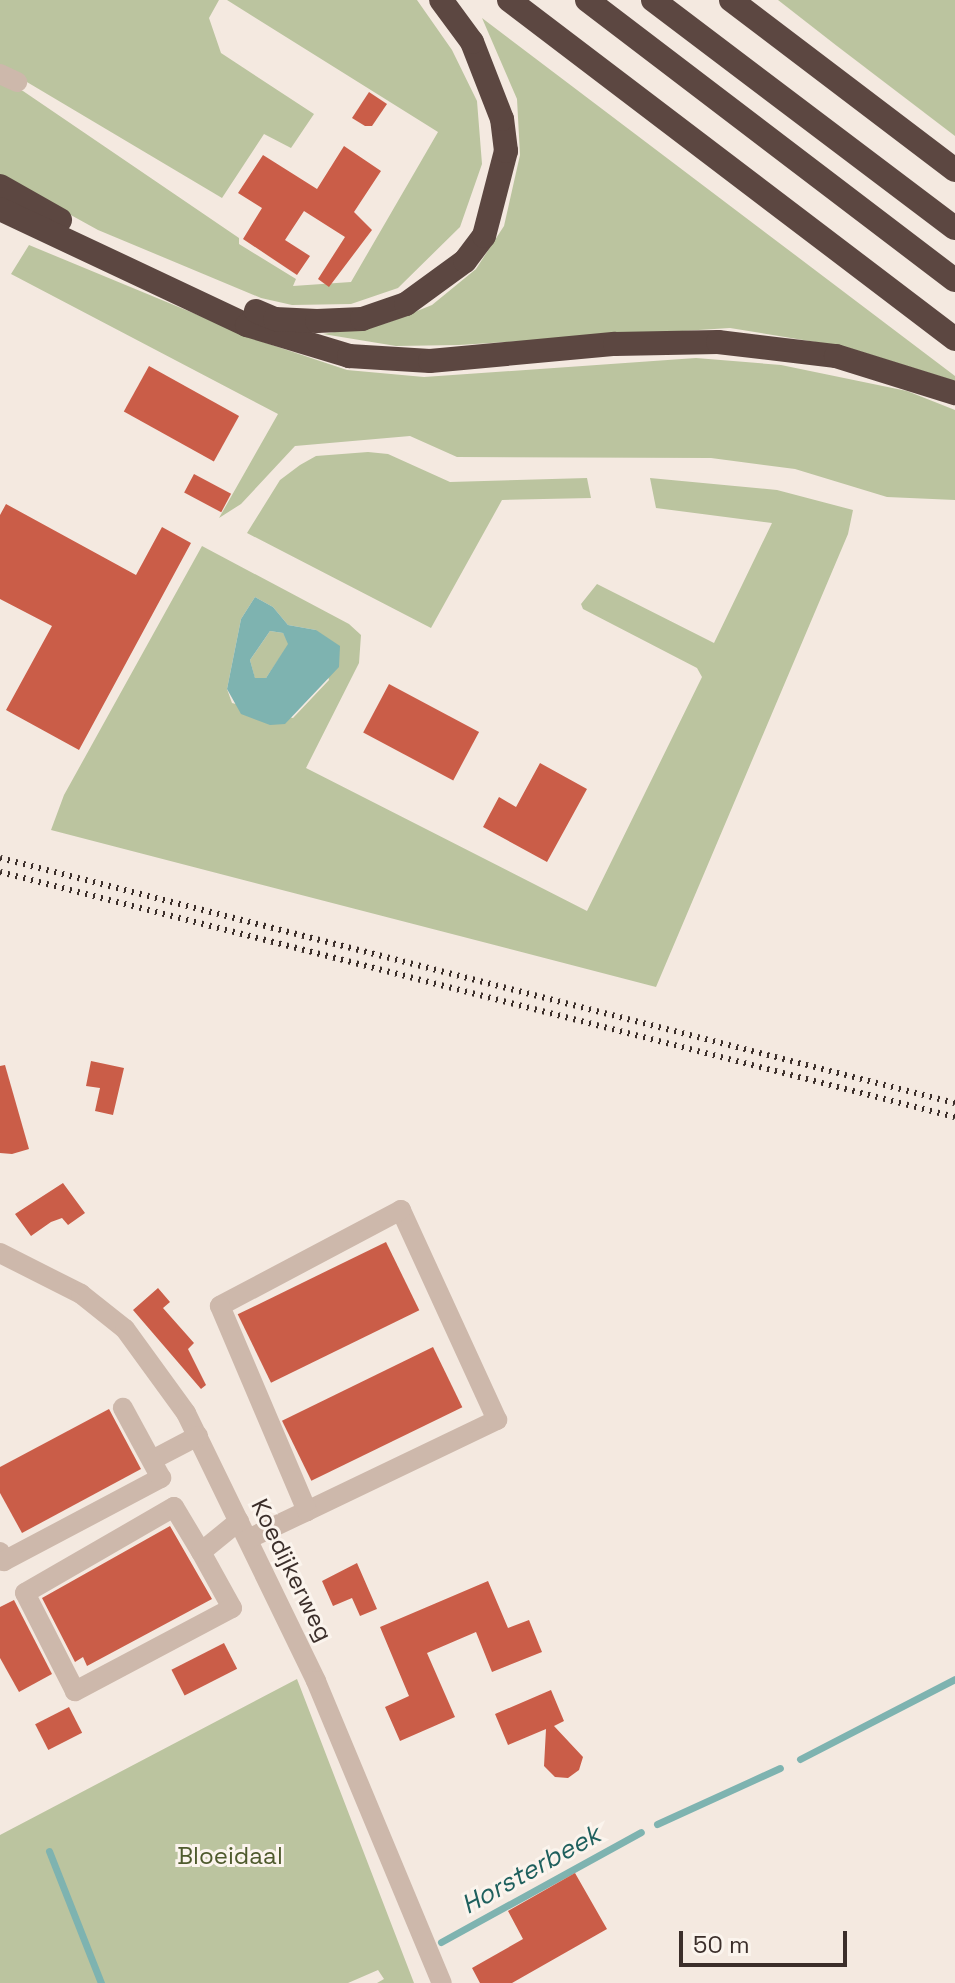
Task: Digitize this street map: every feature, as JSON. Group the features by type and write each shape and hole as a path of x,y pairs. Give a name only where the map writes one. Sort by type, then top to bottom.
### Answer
{"highway":[{"path":"0,186 130,256 275,319 362,319 406,304 457,268 484,236 506,151 490,82 472,42 441,0"},
{"path":"509,0 955,339"},
{"path":"587,0 955,280"},
{"path":"653,0 955,228"},
{"path":"731,0 955,170"},
{"path":"0,209 247,325 349,356 430,361 615,344 718,342 836,356 955,393"}],"street":[{"path":"201,1552 244,1530 307,1511 497,1420 401,1210 220,1306 307,1511"},
{"name":"Koedijkerweg","path":"0,1253 81,1294 125,1329 198,1436 372,1807 442,1983"},
{"path":"0,1552 4,1561 161,1478 123,1408"},
{"path":"152,1460 198,1436"},
{"path":"174,1507 201,1552 232,1608 75,1691 25,1593 174,1507"}],"green space":[{"path":"0,0 219,0 209,18 221,53 314,114 291,148 264,134 222,198 0,66"},
{"path":"227,0 417,0 452,50 477,101 482,164 460,227 398,288 351,304 292,305 261,298 98,230 0,176 0,82 23,91 239,238 239,244 296,279 293,286 351,282 438,132"},
{"path":"778,0 955,0 955,136 837,46"},
{"path":"482,18 955,376 955,381 846,347 730,328 396,346 323,334 387,323 432,305 476,269 504,226 520,155 517,99"},
{"path":"29,245 263,342 347,370 424,377 696,358 781,365 907,391 955,410 955,500 887,497 795,469 711,458 457,457 410,436 295,446 241,504 219,518 278,414 11,274"},
{"path":"368,452 388,454 450,482 587,478 591,498 502,500 431,628 247,533 280,480 300,465 316,456"},
{"path":"650,478 777,490 853,510 848,534 656,987 51,830 64,795 202,546 349,624 361,635 359,663 306,768 587,911 702,677 697,668 583,609 581,604 597,584 714,643 772,523 656,508","holes":["255,597 273,607 288,625 316,630 329,680 293,718 232,703 227,689 241,619"]},
{"path":"270,631 283,633 289,644 266,678 255,679 250,660"},
{"name":"Bloeidaal","path":"297,1679 414,1983 377,1983 384,1979 378,1970 348,1983 0,1983 0,1835"}],"water":[{"path":"255,597 273,607 288,625 316,630 340,646 339,667 285,724 270,725 241,714 227,689 241,619","holes":["270,631 283,633 288,644 266,678 255,678 250,660"]}],"building":[{"path":"369,92 387,104 372,126 365,126 352,118"},
{"path":"344,146 381,171 354,212 372,230 329,287 318,279 345,237 304,211 285,240 310,256 297,275 243,239 262,208 238,193 263,155 317,189"},
{"path":"149,366 239,416 214,461 124,411"},
{"path":"194,474 231,494 221,512 184,493"},
{"path":"6,504 136,575 162,527 191,543 79,750 6,710 52,626 0,599 0,515"},
{"path":"389,684 479,732 453,780 363,733"},
{"path":"540,763 587,789 547,862 483,827 499,797 516,807"},
{"path":"91,1061 124,1068 113,1115 95,1111 100,1088 86,1086"},
{"path":"5,1065 29,1149 12,1154 0,1153 0,1066"},
{"path":"63,1183 85,1213 68,1225 62,1218 51,1222 31,1236 15,1214"},
{"path":"386,1242 419,1310 271,1383 238,1314"},
{"path":"158,1288 170,1302 163,1308 194,1343 188,1349 206,1385 201,1389 133,1310"},
{"path":"433,1347 462,1407 311,1481 282,1421"},
{"path":"109,1409 141,1469 22,1533 0,1493 0,1467"},
{"path":"170,1526 212,1599 87,1666 83,1657 75,1662 42,1598"},
{"path":"357,1563 377,1609 360,1616 352,1598 333,1606 322,1581"},
{"path":"488,1581 508,1628 529,1620 542,1652 492,1672 476,1632 427,1653 455,1717 400,1741 385,1707 409,1696 380,1627"},
{"path":"14,1600 52,1674 19,1692 0,1658 0,1607"},
{"path":"224,1643 237,1669 185,1696 171,1670"},
{"path":"551,1690 564,1721 554,1726 583,1757 579,1770 568,1778 555,1777 544,1766 546,1729 508,1745 495,1714"},
{"path":"69,1707 82,1733 48,1750 35,1724"},
{"path":"575,1873 607,1929 512,1983 480,1983 472,1968 523,1939 508,1911"}],"waterway":[{"name":"Horsterbeek","path":"800,1759 955,1679"},
{"name":"Horsterbeek","path":"657,1824 780,1768"},
{"name":"Horsterbeek","path":"441,1942 641,1832"},
{"path":"49,1851 101,1983"}],"railway":[{"path":"0,858 955,1103"},
{"path":"0,872 955,1117"}]}
